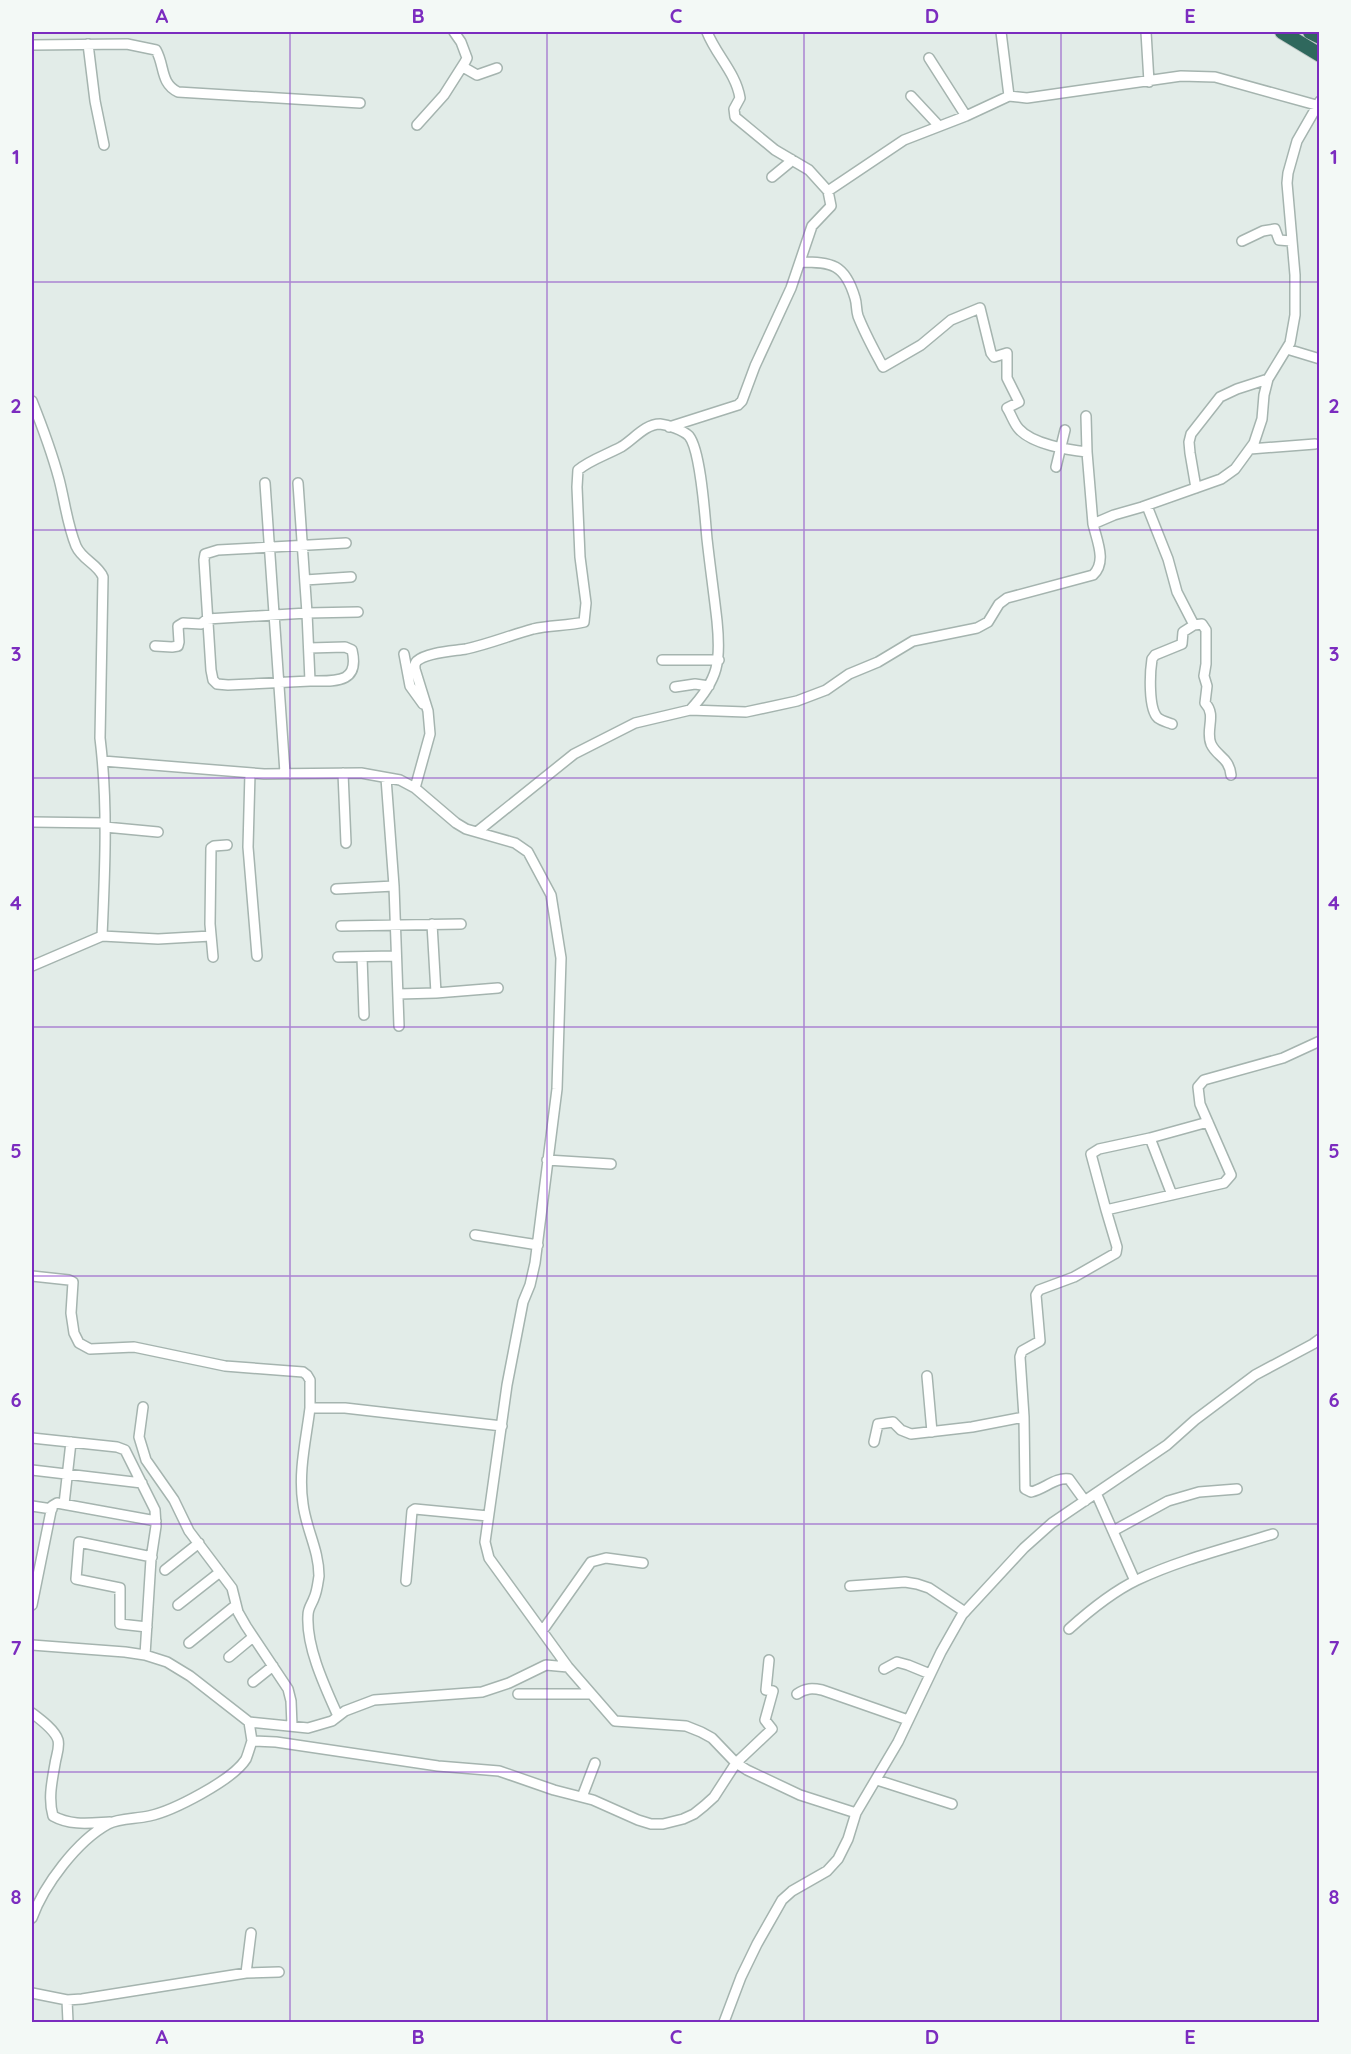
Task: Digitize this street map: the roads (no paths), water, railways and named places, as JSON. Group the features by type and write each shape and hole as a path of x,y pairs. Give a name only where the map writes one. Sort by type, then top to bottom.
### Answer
{"highway":[{"path":"1282,32 1320,55"},
{"path":"1310,32 1320,37"}],"street":[{"path":"417,125 444,95 467,58 454,32"},
{"path":"669,426 738,405 742,401 759,356 791,288 812,226 831,206 828,191 809,170 774,150 735,117 734,109 740,99 737,86 711,42 708,32"},
{"path":"1001,32 1010,96"},
{"path":"1146,32 1149,82"},
{"path":"88,44 95,101 104,145"},
{"path":"32,45 127,44 156,50 166,83 178,92 360,103"},
{"path":"929,58 966,116"},
{"path":"463,67 477,75 497,68"},
{"path":"828,191 904,140 1010,96 1027,98 1181,76 1215,77 1318,103 1297,141 1288,173 1295,275 1295,315 1290,343 1268,379 1262,419 1250,449 1235,469 1221,479 1093,524"},
{"path":"911,96 939,126"},
{"path":"772,177 791,159"},
{"path":"1242,241 1258,233 1275,229 1278,240 1291,241"},
{"path":"800,262 826,262 836,267 848,279 862,328 883,367 914,349 951,320 980,308 991,353 994,357 1007,353 1007,378 1019,402 1007,408 1019,429 1040,441 1059,448 1087,452"},
{"path":"1287,350 1320,359"},
{"path":"1196,488 1190,453 1191,434 1220,397 1268,379"},
{"path":"32,401 59,480 65,513 78,550 83,557 99,569 103,577 100,738 105,825 102,936"},
{"path":"478,831 574,754 635,723 690,710 746,712 805,699 826,690 849,674 878,662 913,641 960,632 988,622 999,604 1007,598 1093,575 1099,570 1101,560 1093,524 1086,416"},
{"path":"415,788 430,734 428,711 415,669 418,660 441,652 490,643 533,629 557,625 569,626 584,622 586,603 580,557 578,471 589,462 600,459 633,441 649,427 659,424 683,432 690,437 694,448 702,488 717,621 716,674 690,710"},
{"path":"1056,467 1065,430"},
{"path":"1250,449 1315,444"},
{"path":"265,483 285,773"},
{"path":"298,483 310,681"},
{"path":"1147,506 1178,592 1194,625"},
{"path":"309,648 345,646 352,650 353,670 339,681 217,684 213,680 211,670 205,554 218,550 346,543"},
{"path":"305,580 351,577"},
{"path":"156,646 178,646 179,624 201,624 207,619 358,612"},
{"path":"1172,724 1159,719 1155,714 1151,692 1152,659 1155,655 1182,644 1183,632 1194,625 1202,624 1206,630 1204,676 1207,686 1205,703 1210,708 1211,714 1209,737 1211,746 1230,767 1231,775"},
{"path":"404,654 410,686 428,711"},
{"path":"662,660 718,660"},
{"path":"675,687 695,684 709,686"},
{"path":"103,761 250,773 362,773 400,780 415,788 456,824 515,843 528,852 550,895 561,958 557,1089 538,1245 530,1285 522,1302 497,1448 485,1542 489,1558 568,1667 615,1721 686,1726 712,1738 736,1763 800,1795 856,1814"},
{"path":"250,773 248,847 257,956"},
{"path":"343,773 346,843"},
{"path":"386,778 394,886 399,1026"},
{"path":"32,822 105,825 158,832"},
{"path":"213,957 211,848 227,845"},
{"path":"336,889 394,886"},
{"path":"432,924 436,993"},
{"path":"341,926 461,924"},
{"path":"32,966 102,936 158,939 211,936"},
{"path":"338,957 396,956"},
{"path":"362,957 364,1015"},
{"path":"398,994 498,988"},
{"path":"1106,1210 1224,1183 1231,1174 1200,1104 1198,1087 1204,1080 1283,1058 1320,1041"},
{"path":"1084,1501 1069,1479 1061,1478 1037,1491 1031,1492 1025,1489 1020,1357 1022,1351 1040,1341 1036,1295 1039,1290 1074,1277 1116,1253 1117,1247 1091,1154 1099,1149 1208,1122"},
{"path":"1150,1138 1172,1195"},
{"path":"547,1160 611,1164"},
{"path":"475,1235 538,1245"},
{"path":"32,1276 73,1282 71,1313 74,1333 80,1343 90,1349 134,1347 225,1366 307,1374 310,1380 310,1408 303,1450 302,1502 317,1553 319,1576 315,1597 308,1612 308,1622 321,1678 338,1716"},
{"path":"724,2022 753,1952 782,1900 792,1891 827,1871 838,1859 848,1839 856,1814 877,1780 941,1652 965,1612 1024,1548 1052,1523 1167,1445 1195,1420 1255,1375 1320,1339"},
{"path":"927,1376 932,1432"},
{"path":"143,1407 139,1437 147,1460 174,1500 189,1531 232,1587 236,1605 246,1626 288,1689 292,1726"},
{"path":"310,1408 345,1408 502,1426"},
{"path":"874,1442 875,1429 883,1422 893,1422 901,1430 911,1434 972,1427 1024,1416"},
{"path":"32,1438 117,1447 125,1450 155,1510 145,1654"},
{"path":"64,1504 71,1442"},
{"path":"32,1470 142,1483"},
{"path":"1113,1532 1168,1501 1199,1492 1237,1490"},
{"path":"1096,1493 1135,1581"},
{"path":"32,1605 52,1509 57,1503 156,1521"},
{"path":"32,1506 52,1509"},
{"path":"406,1581 412,1511 415,1509 488,1516"},
{"path":"1069,1629 1099,1604 1135,1581 1168,1567 1273,1534"},
{"path":"147,1627 120,1624 120,1588 76,1579 79,1542 152,1557"},
{"path":"165,1570 199,1543"},
{"path":"543,1630 591,1562 606,1558 644,1563"},
{"path":"178,1605 220,1572"},
{"path":"850,1586 880,1586 904,1582 917,1584 929,1588 965,1612"},
{"path":"189,1643 236,1605"},
{"path":"229,1657 253,1636"},
{"path":"32,1645 145,1654 167,1662 190,1676 249,1722 308,1728 332,1721 345,1711 374,1700 482,1692 510,1683 546,1665 568,1667"},
{"path":"252,1742 276,1742 438,1766 499,1771 582,1797 638,1820 651,1824 663,1824 683,1819 704,1806 714,1797 736,1763 772,1730 765,1720 773,1691 766,1690 769,1660"},
{"path":"884,1670 897,1662 930,1674"},
{"path":"253,1682 273,1666"},
{"path":"797,1694 804,1689 822,1690 908,1720"},
{"path":"518,1694 590,1694"},
{"path":"32,1713 58,1739 50,1807 53,1816 72,1823 110,1822 151,1816 200,1795 236,1771 246,1758 252,1742 249,1722"},
{"path":"582,1797 596,1763"},
{"path":"877,1780 952,1804"},
{"path":"32,1918 44,1894 74,1852 110,1822"},
{"path":"246,1973 251,1933"},
{"path":"32,1993 67,2000 246,1973 279,1972"},
{"path":"67,2000 68,2022"}]}
